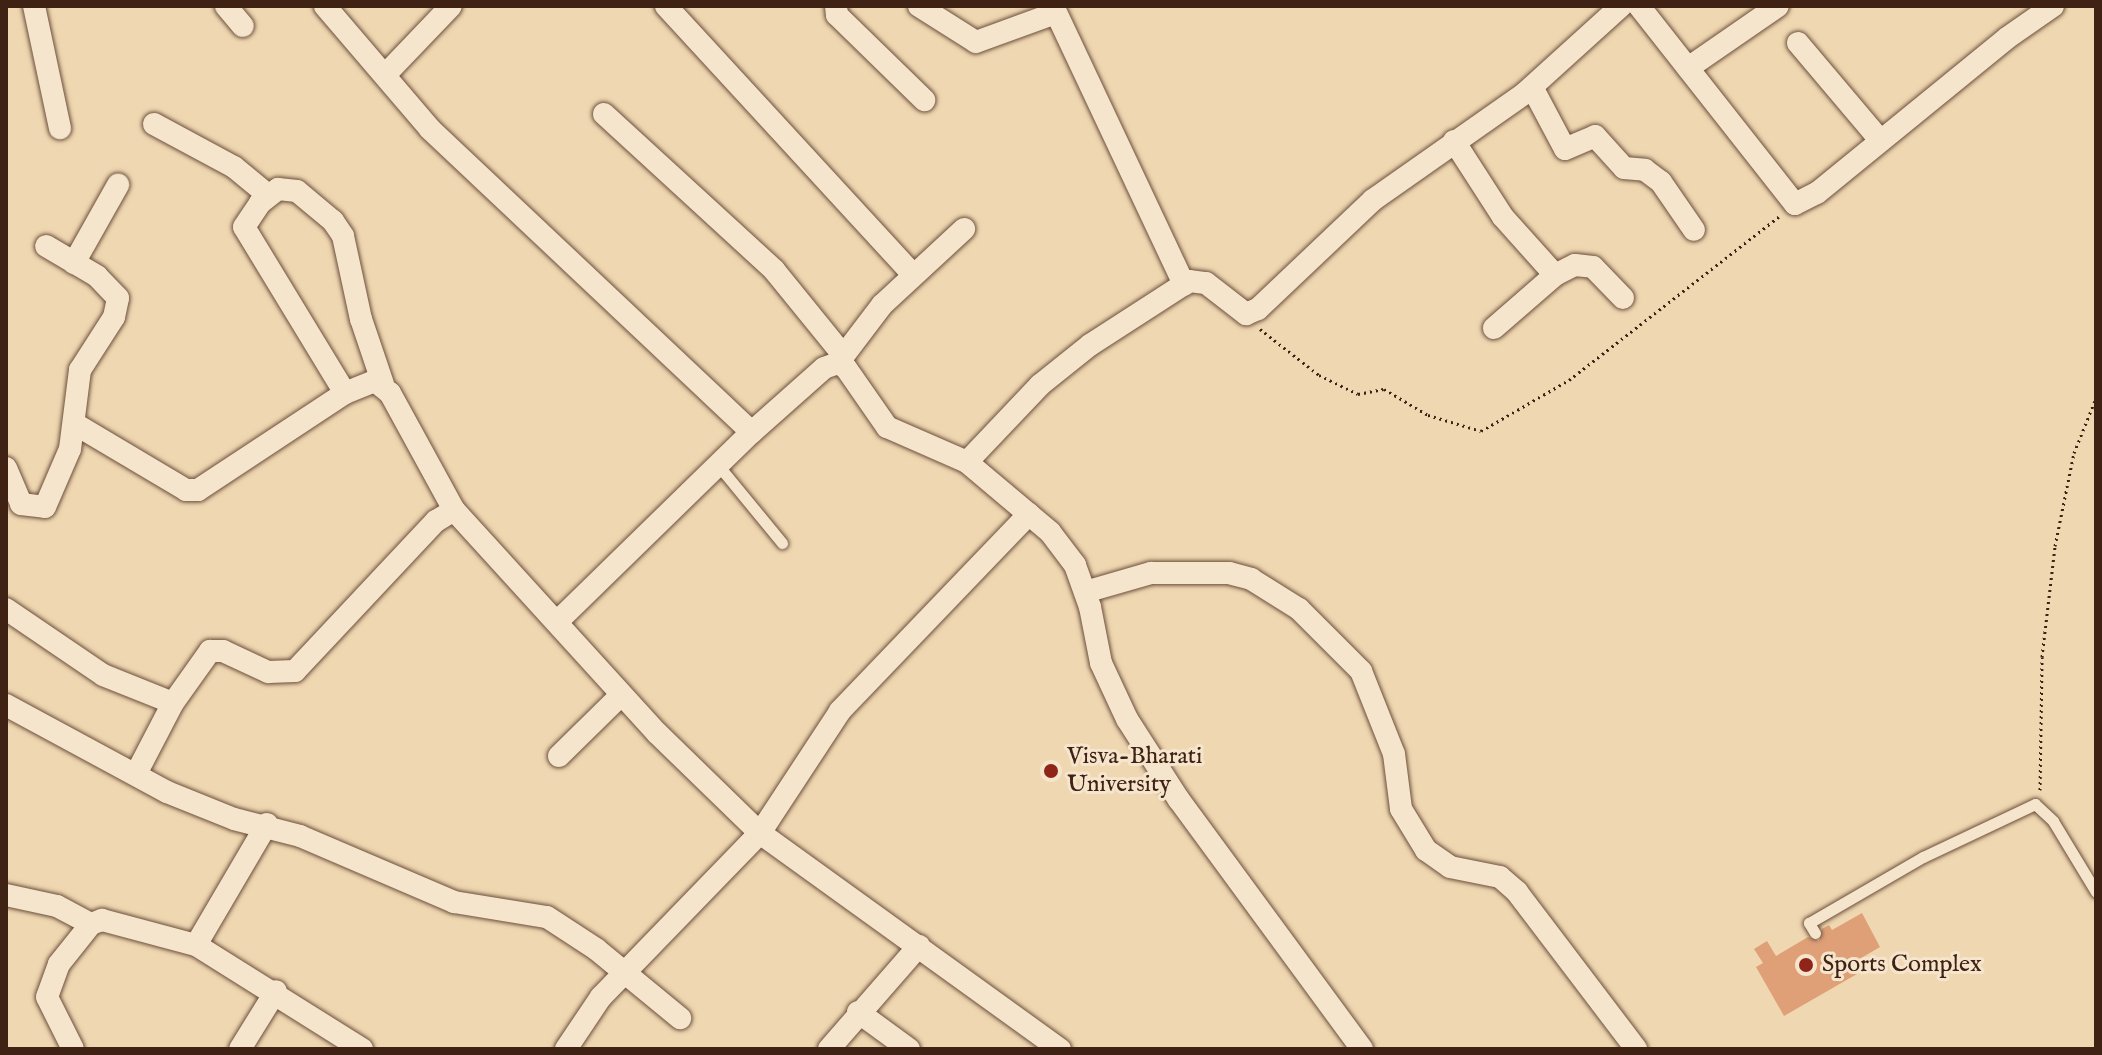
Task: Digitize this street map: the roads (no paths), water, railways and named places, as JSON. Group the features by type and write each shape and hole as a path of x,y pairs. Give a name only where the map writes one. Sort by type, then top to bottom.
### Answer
{"street":[{"path":"34,6 60,128"},
{"path":"226,6 243,26"},
{"path":"325,6 430,129 752,432"},
{"path":"385,75 451,6"},
{"path":"666,6 913,275"},
{"path":"836,6 837,15 924,100"},
{"path":"919,6 976,42 1053,10 1089,75 1184,285"},
{"path":"967,462 1040,385 1090,345 1184,285 1196,279 1206,283 1246,314 1258,309 1373,200 1532,87 1621,6"},
{"path":"1639,6 1795,204 1817,193 1879,139 2053,6"},
{"path":"1688,68 1778,6"},
{"path":"1798,43 1879,139"},
{"path":"1532,87 1565,149 1595,136 1624,168 1645,170 1661,182 1694,230"},
{"path":"604,114 774,270 887,427 967,462 1029,514 1075,565 1085,592 1101,663 1127,719 1187,812 1362,1049"},
{"path":"154,124 234,167 268,195"},
{"path":"1454,141 1503,217 1555,275"},
{"path":"74,263 118,185"},
{"path":"345,393 246,233 245,221 268,195 288,188 297,191 333,221 343,236 361,319 383,384 454,510 621,695 760,833 1060,1049"},
{"path":"557,622 752,432 824,368 840,359 913,275 964,229"},
{"path":"6,468 10,495 21,504 45,507 70,449 80,370 114,317 118,298 74,263 46,246"},
{"path":"1494,328 1555,275 1584,263 1623,298"},
{"path":"75,424 186,490 198,490 345,393 375,381 383,384"},
{"path":"136,774 173,703 210,651 223,651 268,672 295,671 436,521 454,510"},
{"path":"566,1049 624,974 760,833 840,711 1029,514"},
{"path":"1085,592 1151,573 1229,573 1251,579 1299,609 1361,671 1394,754 1401,809 1426,850 1450,867 1500,877 1517,892 1636,1049"},
{"path":"6,609 103,675 173,703"},
{"path":"559,756 621,695"},
{"path":"6,705 136,774 234,819 267,824 454,902 547,917 680,1018"},
{"path":"196,945 267,824"},
{"path":"6,895 57,906 91,924"},
{"path":"73,1049 50,1011 49,986 91,924 102,920 196,945 276,991 362,1049"},
{"path":"829,1049 858,1012 919,946"},
{"path":"240,1049 276,991"},
{"path":"858,1012 909,1049"}],"lane":[{"path":"718,465 782,543"},
{"path":"1815,933 1809,923 1873,886 2035,804 2053,821 2096,892"}],"place":[{"name":"Visva-Bharati University","path":"1051,771"},
{"name":"Sports Complex","path":"1806,965"}]}
